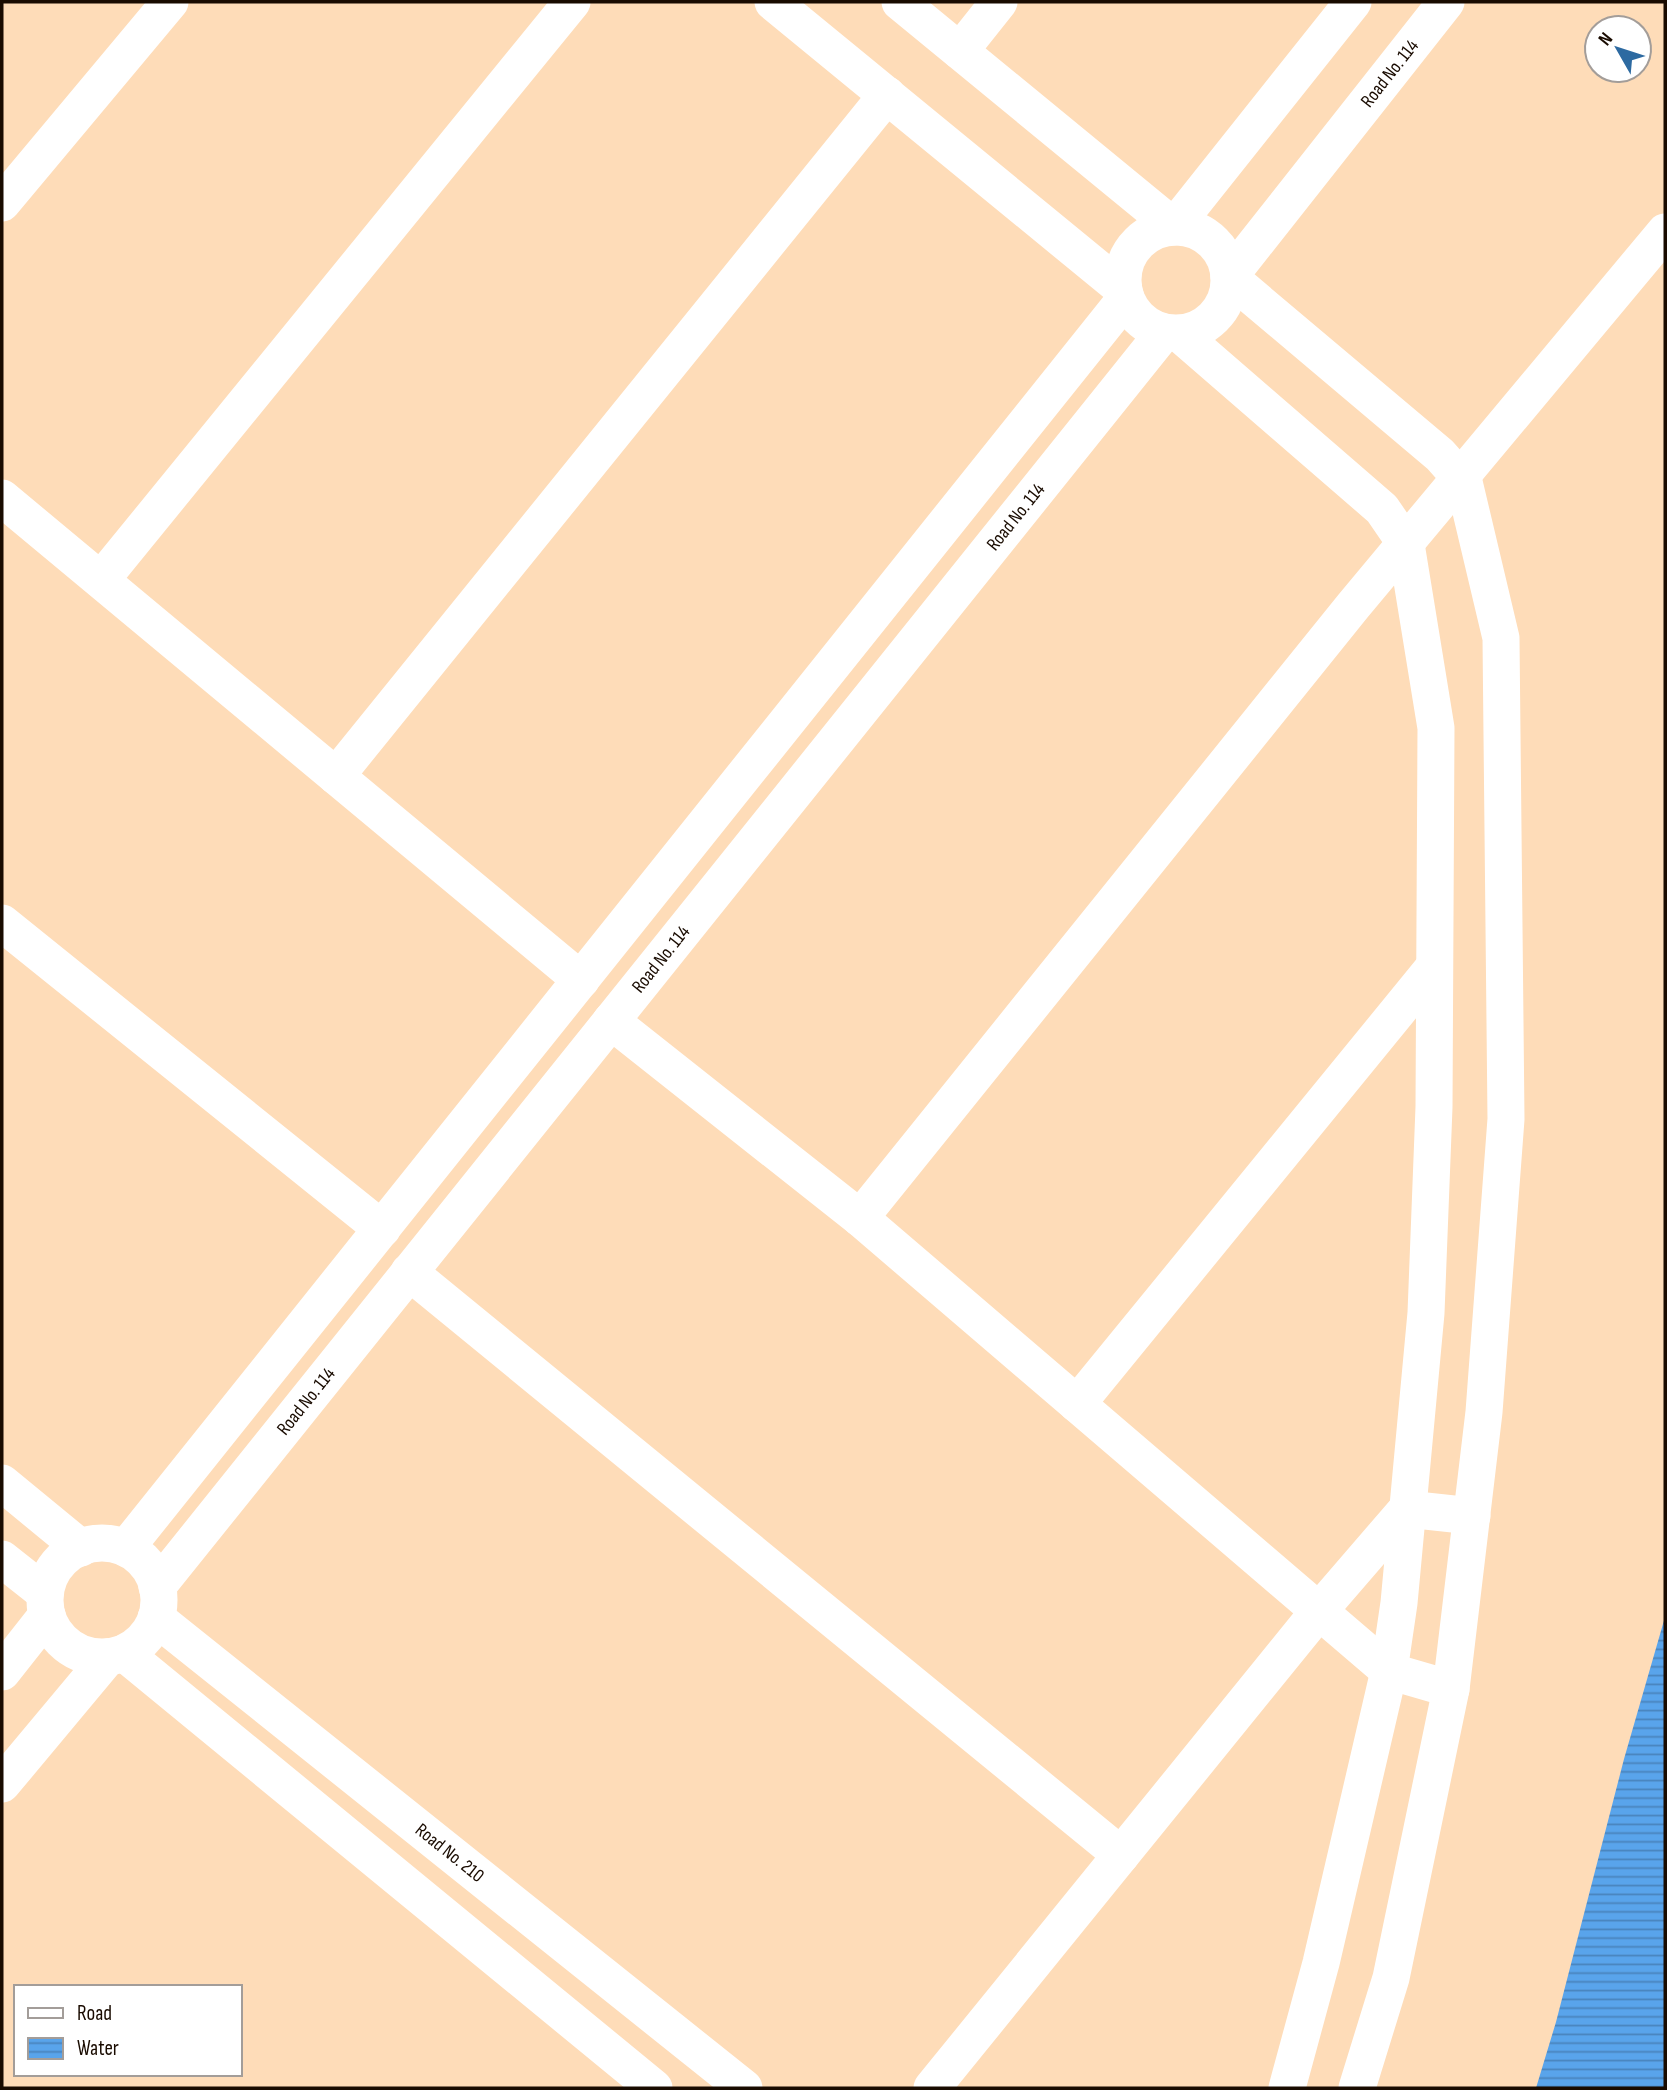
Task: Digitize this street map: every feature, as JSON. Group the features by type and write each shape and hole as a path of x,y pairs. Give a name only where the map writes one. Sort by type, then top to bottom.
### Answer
{"street":[{"path":"2,203 170,2"},
{"path":"101,580 572,2"},
{"path":"773,2 1125,294"},
{"path":"900,2 1174,227"},
{"path":"960,51 999,2"},
{"path":"1174,227 1353,2"},
{"name":"Road No. 114","path":"1229,277 1446,2"},
{"path":"336,776 887,95"},
{"path":"1172,333 1196,330 1216,315 1228,294 1229,277 1226,261 1217,247 1205,236 1191,229 1174,227 1158,230 1132,251 1125,266 1125,294 1130,308 1144,324 1172,333 1382,509 1406,544 1436,728 1434,1107 1426,1313 1399,1603 1389,1671 1321,1963 1287,2088"},
{"path":"860,1218 1406,544 1665,232"},
{"path":"1229,277 1440,455 1464,482 1501,638 1506,1119 1484,1412 1451,1689 1391,1978 1357,2088"},
{"path":"654,2088 116,1655 92,1656 77,1652 63,1642 53,1630 46,1604 49,1579 68,1555 81,1548 110,1544 125,1548 581,980 1125,294"},
{"name":"Road No. 114","path":"157,1603 410,1272 1172,333"},
{"path":"2,498 581,980"},
{"path":"2,923 382,1229"},
{"path":"1077,1404 1434,967"},
{"path":"611,1021 860,1218 1389,1671 1451,1689"},
{"path":"410,1272 1121,1855"},
{"path":"2,1483 81,1548"},
{"path":"1407,1509 1472,1516"},
{"path":"932,2088 1319,1611 1407,1509"},
{"name":"Road No. 210","path":"125,1548 140,1558 151,1571 157,1603 744,2088"},
{"path":"2,1559 46,1604"},
{"path":"2,1784 116,1655 138,1644 149,1633 157,1603"},
{"path":"2,1672 46,1604"}],"water":[{"path":"1665,1617 1665,2088 1536,2088 1556,2022 1624,1759"}]}
